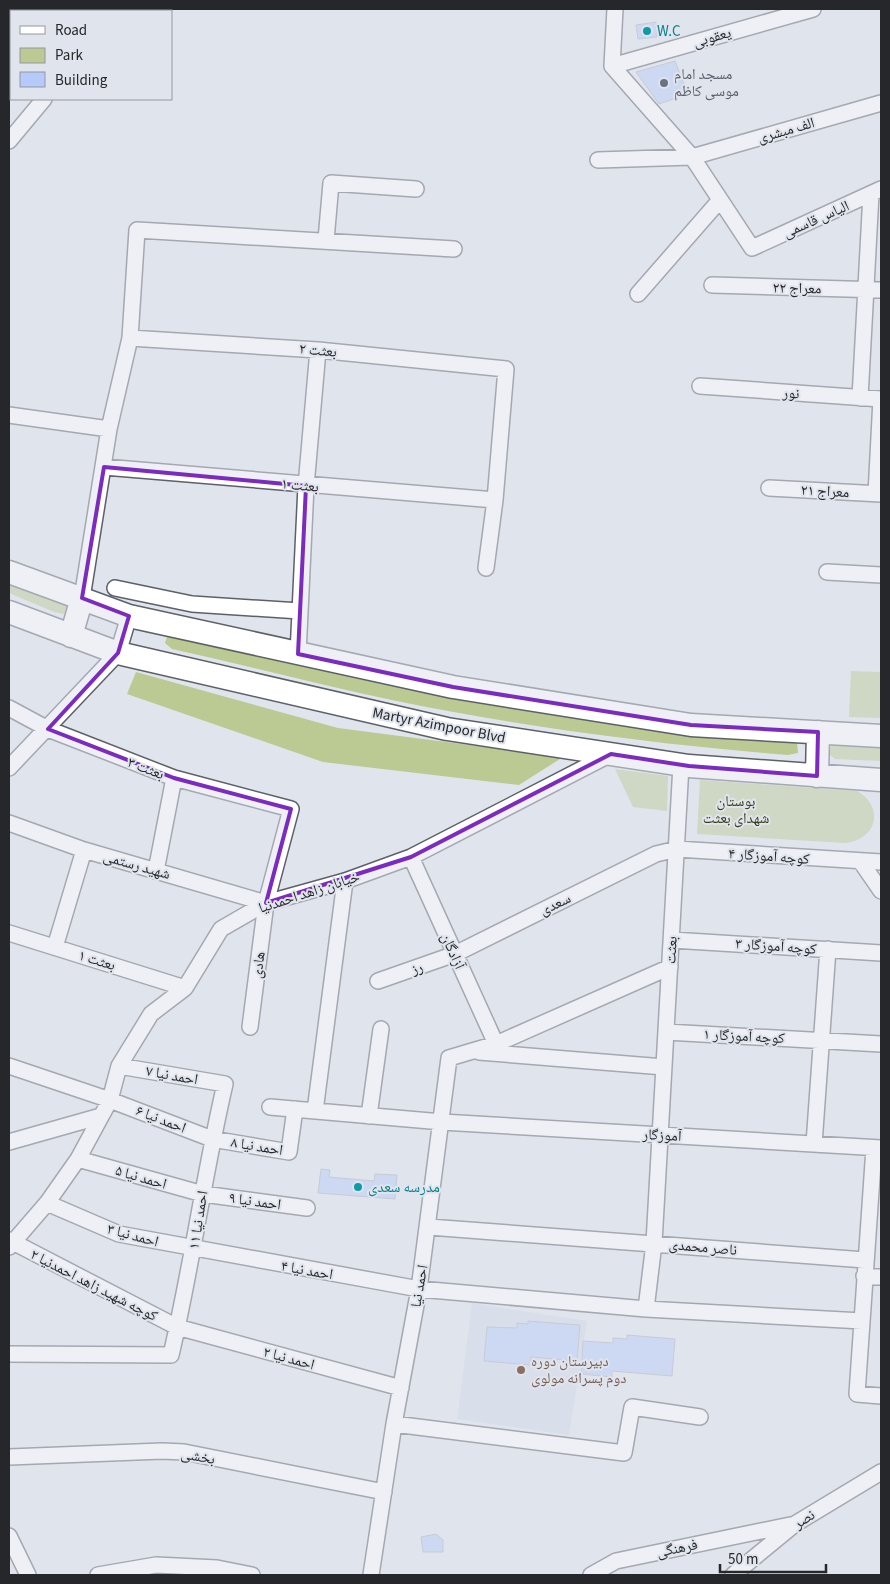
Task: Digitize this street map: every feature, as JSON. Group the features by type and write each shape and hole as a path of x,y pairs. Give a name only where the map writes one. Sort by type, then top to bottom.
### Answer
{"main road":[{"path":"9,572 129,616 453,687 691,725 881,736"},
{"path":"71,636 82,598"},
{"name":"Martyr Azimpoor Blvd","path":"9,612 118,653 448,729 681,765 881,780"},
{"path":"817,776 818,732"}],"street":[{"path":"615,9 612,66 692,157 720,200 638,294"},
{"name":"یعقوبی","path":"612,66 813,9"},
{"path":"9,141 43,100"},
{"name":"الف مبشری","path":"598,160 692,157 881,103"},
{"path":"326,240 331,183 416,189"},
{"path":"860,398 874,290 876,192"},
{"name":"الیاس قاسمی","path":"720,200 752,248 876,192"},
{"path":"82,598 109,429 130,338 137,230 454,249"},
{"name":"معراج ۲۲","path":"712,286 874,290"},
{"name":"بعثت ۲","path":"130,338 318,350 506,368 495,500"},
{"path":"298,654 306,486 318,350"},
{"name":"نور","path":"700,386 881,399"},
{"path":"878,494 881,399"},
{"path":"9,415 109,429"},
{"name":"بعثت ۱","path":"104,467 306,486 495,500"},
{"name":"معراج ۲۱","path":"770,488 878,494"},
{"path":"486,568 495,500"},
{"path":"827,572 881,575"},
{"path":"114,588 192,604 300,611"},
{"path":"9,768 118,653 129,616"},
{"name":"بعثت ۳","path":"9,708 48,729 174,778 290,809"},
{"name":"خیابان زاهد احمدنیا","path":"10,1243 47,1203 78,1160 110,1100 119,1066 151,1014 185,988 221,929 266,903 345,880 411,857 611,754"},
{"name":"بعثت","path":"646,1309 654,1243 661,1135 681,765"},
{"path":"156,871 174,778"},
{"name":"هادی","path":"250,1027 266,903 290,809"},
{"name":"شهید رستمی","path":"9,824 84,850 266,903"},
{"name":"کوچه آموزگار ۴","path":"656,854 677,849 881,862"},
{"path":"56,947 84,850"},
{"name":"سعدی","path":"455,954 656,854"},
{"name":"آزادگان","path":"411,857 496,1044"},
{"path":"861,862 881,891"},
{"path":"315,1111 345,880"},
{"name":"بعثت ۱","path":"9,933 185,988"},
{"name":"کوچه آموزگار ۳","path":"672,940 881,953"},
{"path":"814,1144 828,950"},
{"name":"رز","path":"378,981 455,954"},
{"path":"471,1052 496,1044 670,967"},
{"path":"369,1116 381,1029"},
{"name":"کوچه آموزگار ۱","path":"666,1032 881,1044"},
{"path":"471,1052 664,1067"},
{"name":"احمد نیا","path":"371,1575 394,1424 429,1227 449,1058 471,1052"},
{"name":"احمد نیا ۶","path":"9,1066 110,1100 212,1139"},
{"name":"احمد نیا ۷","path":"119,1066 225,1084"},
{"name":"احمد نیا ۱۱","path":"9,1354 171,1355 194,1250 212,1139 225,1084"},
{"path":"270,1107 442,1122"},
{"name":"احمد نیا ۸","path":"212,1139 289,1152 295,1109"},
{"path":"9,1142 101,1116"},
{"name":"آموزگار","path":"442,1122 878,1148"},
{"path":"878,1148 865,1260 857,1394 881,1396"},
{"name":"احمد نیا ۵","path":"78,1160 203,1194"},
{"name":"احمد نیا ۹","path":"203,1194 307,1208"},
{"name":"احمد نیا ۳","path":"47,1203 119,1234 194,1250"},
{"name":"ناصر محمدی","path":"429,1227 865,1260"},
{"name":"کوچه شهید زاهد احمدنیا ۲","path":"10,1243 177,1327"},
{"name":"احمد نیا ۴","path":"194,1250 419,1290 646,1309 862,1321"},
{"path":"864,1276 881,1277"},
{"name":"احمد نیا ۲","path":"177,1327 401,1388"},
{"path":"394,1424 624,1452 632,1407 700,1417"},
{"name":"بخشی","path":"9,1457 162,1451 184,1452 384,1492"},
{"name":"نصر","path":"733,1575 795,1524 881,1472"},
{"name":"فرهنگی","path":"591,1575 616,1561 795,1524"},
{"path":"9,1536 28,1575"},
{"path":"98,1575 156,1570 252,1575"}],"highlighted area":[{"path":"104,467 306,486 298,654 453,687 691,725 818,732 817,776 689,766 611,754 411,857 266,903 291,809 174,778 48,729 118,653 129,616 82,598"}],"shaded area":[{"name":"دبیرستان دوره دوم پسرانه مولوی","path":"472,1303 587,1321 569,1435 457,1419"}],"green space":[{"path":"9,580 59,597 67,606 64,614 54,612 9,593"},
{"path":"168,634 797,742 798,753 788,755 689,746 589,734 441,710 172,649 165,643"},
{"path":"851,671 881,672 881,718 849,717"},
{"path":"136,672 338,728 563,757 519,785 323,762 127,694"},
{"path":"832,745 881,748 881,761 835,759 828,753"},
{"path":"615,769 668,776 667,811 633,807"},
{"name":"بوستان شهدای بعثت","path":"700,780 857,791 871,805 874,822 864,836 856,841 845,843 697,834"}],"building":[{"name":"W.C","path":"656,22 657,37 638,39 636,25"},
{"name":"مسجد امام موسی کاظم","path":"675,61 688,94 659,104 636,72"},
{"name":"مدرسه سعدی","path":"321,1169 330,1170 329,1177 374,1181 375,1174 397,1175 395,1199 318,1193"},
{"path":"528,1321 580,1325 577,1361 531,1357 531,1365 484,1361 487,1327 517,1328 517,1323 528,1324"},
{"path":"627,1335 675,1339 672,1376 612,1371 612,1377 581,1374 583,1341 613,1343 613,1338 627,1339"},
{"path":"436,1534 443,1540 443,1552 423,1552 421,1537"}],"place":[{"name":"W.C","path":"647,31"},
{"name":"مسجد امام موسی کاظم","path":"664,83"},
{"name":"مدرسه سعدی","path":"358,1187"},
{"name":"دبیرستان دوره دوم پسرانه مولوی","path":"521,1370"}]}
